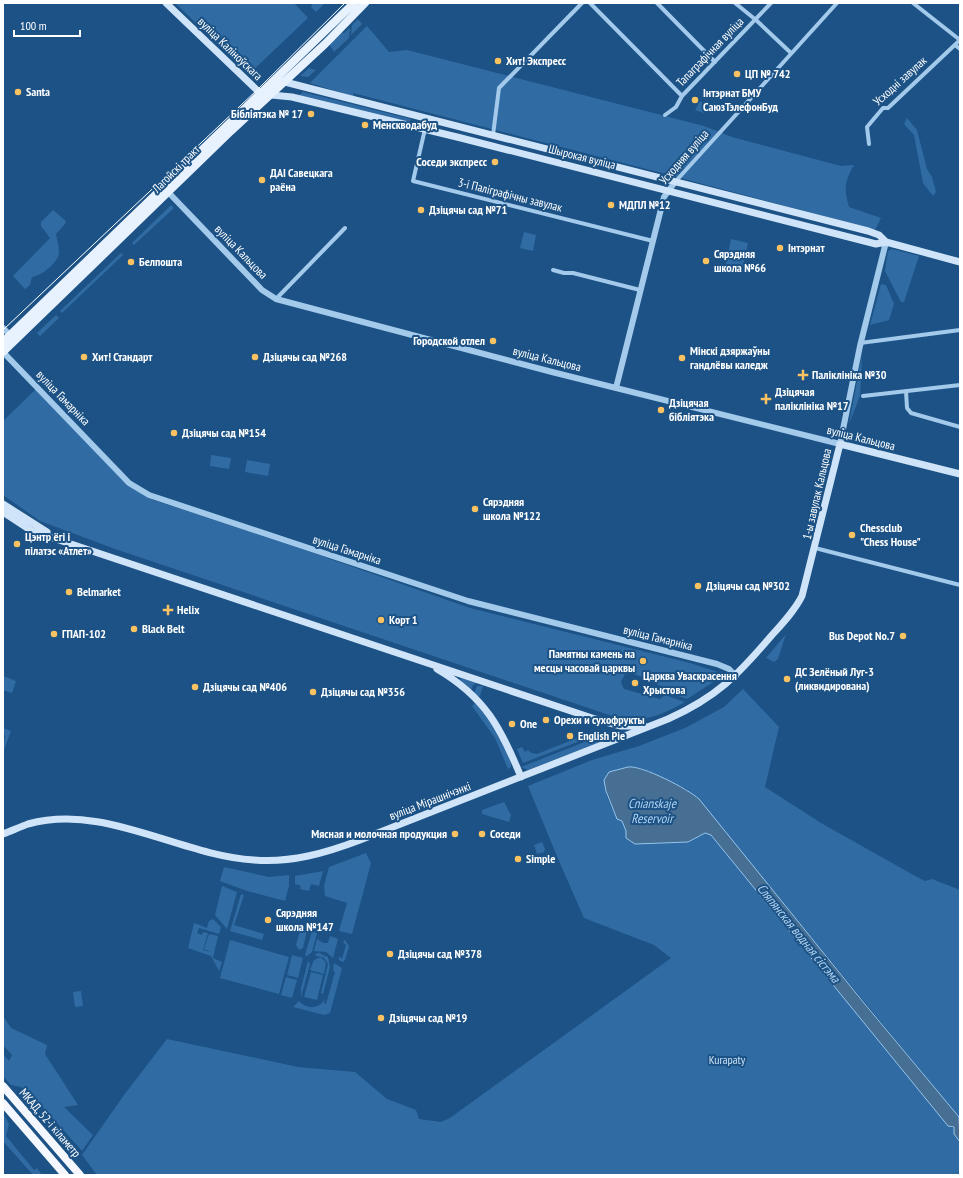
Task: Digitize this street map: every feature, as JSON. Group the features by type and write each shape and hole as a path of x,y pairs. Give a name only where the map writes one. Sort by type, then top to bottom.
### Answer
{"highway":[{"name":"МКАД, 52-і кіламетр","path":"3,1086 80,1175"},
{"name":"МКАД, 52-і кіламетр","path":"3,1103 65,1175"}],"main road":[{"name":"вуліца Каліноўскага","path":"166,3 261,94"},
{"name":"Лагойскі тракт","path":"3,352 105,254 261,94 354,3"},
{"name":"Лагойскі тракт","path":"3,342 99,248 166,191 289,80 365,3"},
{"name":"Шырокая вуліца","path":"275,80 289,80 418,116 868,231 879,235 886,242"},
{"name":"Шырокая вуліца","path":"261,94 272,94 425,129 876,244 886,242 960,262"},
{"path":"416,127 418,116"},
{"path":"99,248 104,248 105,254"},
{"name":"вуліца Кальцова","path":"840,444 960,474"},
{"name":"1-ы завулак Кальцова","path":"805,587 816,548 840,444"},
{"path":"3,504 21,517 62,541"},
{"path":"3,512 32,531 610,724 617,728 618,734 610,743"},
{"name":"вуліца Мірашнічэнкі","path":"3,834 29,824 52,821 82,820 109,824 230,857 253,860 284,860 334,850 610,743 698,705 736,676 791,613 800,601 805,587"},
{"path":"421,661 462,685 488,712 505,740 521,777"},
{"path":"610,724 637,727 654,724"}],"street":[{"path":"493,135 499,88 582,3"},
{"path":"590,3 682,96"},
{"path":"657,3 715,62"},
{"path":"735,3 756,20 791,53"},
{"name":"Тапаграфічная вуліца","path":"665,115 676,107 682,96 756,20 770,3"},
{"name":"Усходняя вуліца","path":"616,388 664,197 668,190 837,3"},
{"path":"913,3 960,40"},
{"name":"Усходні завулак","path":"869,144 866,127 883,108 888,108 960,40"},
{"path":"955,45 960,49"},
{"name":"3-і Паліграфічны завулак","path":"425,129 413,181 653,240"},
{"name":"вуліца Кальцова","path":"166,191 262,290 276,300 840,444"},
{"path":"276,300 345,228"},
{"name":"1-ы завулак Кальцова","path":"840,444 860,343 886,242"},
{"path":"553,270 564,273 573,272 640,290"},
{"path":"3,328 10,335 3,352"},
{"path":"860,343 960,330"},
{"name":"вуліца Гамарніка","path":"3,352 129,482 149,495 468,601 717,664 729,669 736,676"},
{"path":"862,396 960,385"},
{"path":"906,391 907,408 911,413 960,427"},
{"path":"816,548 960,585"}],"green space":[{"path":"175,3 294,3 308,18 249,74"},
{"path":"313,3 325,3 316,12 311,7"},
{"path":"358,19 362,24 351,35 352,25"},
{"path":"367,26 389,52 407,50 704,126 732,137 841,166 854,165 848,176 846,186 846,195 849,207 881,218 875,230 353,93 354,97 310,83"},
{"path":"350,28 349,38 334,52 329,44 341,32 344,33"},
{"path":"309,68 316,70 308,77 300,76"},
{"path":"303,92 411,119 409,124 298,96"},
{"path":"700,101 708,107 704,113 695,110"},
{"path":"907,118 917,130 927,169 932,177 936,192 933,196 923,183 914,135 904,124"},
{"path":"171,205 174,208 134,245 132,243"},
{"path":"53,210 66,221 56,234 59,251 58,257 52,265 40,274 32,277 30,285 25,289 13,276 50,238 41,226 41,222"},
{"path":"524,232 536,235 533,251 520,248"},
{"path":"731,239 748,243 742,271 725,268"},
{"path":"892,249 919,256 904,302 901,302 885,271 888,251"},
{"path":"121,253 123,255 62,313 60,311"},
{"path":"881,284 886,285 894,304 889,320 870,325"},
{"path":"56,315 59,318 40,336 37,333"},
{"path":"862,355 860,396 849,424"},
{"path":"36,389 127,485 153,500 256,533 470,608 690,663 717,672 718,679 687,699 666,692 664,687 639,676 634,674 625,674 621,682 624,689 660,699 665,695 685,702 654,716 638,720 621,719 115,549 40,521 3,495 3,421"},
{"path":"211,455 231,458 229,469 210,466"},
{"path":"247,460 270,464 268,476 245,472"},
{"path":"786,634 778,659 774,662 766,658"},
{"path":"3,676 16,681 12,693 3,690"},
{"path":"461,678 477,683 473,685 471,690 460,680"},
{"path":"477,686 483,686 480,696 478,697 474,693"},
{"name":"Kurapaty","path":"743,689 779,727 765,787 821,823 917,877 925,881 932,879 960,890 960,1125 959,1117 698,799 686,789 640,768 628,767 609,772 605,785 609,801 617,819 622,821 626,831 635,844 688,842 705,833 711,835 948,1126 955,1129 954,1134 960,1142 960,1172 956,1175 97,1175 82,1155 124,1095 167,1039 298,1067 355,1072 387,1099 416,1110 419,1119 441,1122 450,1118 671,958 654,945 584,918 528,786 592,760 639,746 685,728 724,707"},
{"path":"476,703 498,734 508,752 511,767 508,769 495,738 472,706"},
{"path":"3,728 11,731 3,752 5,736"},
{"path":"592,732 598,734 523,763 517,749 522,747 525,752 528,750 531,753 537,754"},
{"path":"610,732 608,739 528,770 521,767"},
{"path":"504,802 511,815 509,822 482,814 482,810"},
{"path":"542,842 545,849 544,852 537,854 534,845"},
{"path":"366,853 371,863 352,934 339,931 347,903 325,896 324,886 329,867"},
{"path":"224,867 269,877 289,875 289,886 285,901 247,891 220,881"},
{"path":"323,871 319,886 311,884 309,891 300,889 301,886 295,884 295,876"},
{"path":"222,886 237,892 227,929 215,915"},
{"path":"241,894 244,895 234,925 264,934 262,940 230,931"},
{"path":"213,919 221,927 219,934 199,928 197,933 202,935 203,932 208,933 203,950 211,952 204,949 209,934 218,936 213,958 222,962 219,971 211,956 188,948 194,923 207,928 209,921"},
{"path":"303,929 307,931 303,948 299,950 296,945 300,931"},
{"path":"312,931 317,933 312,952 307,956 305,955"},
{"path":"330,936 338,939 333,958 326,952 314,951 317,939 323,943 328,943"},
{"path":"230,940 289,957 279,994 220,978"},
{"path":"345,940 349,946 343,962 339,960 339,956 342,959 346,945 343,942"},
{"path":"319,953 328,957 330,967 323,994 321,993 328,964 323,957 316,956 315,954"},
{"path":"292,955 303,958 298,978 287,975"},
{"path":"321,957 326,963 324,974 310,970 314,960"},
{"path":"308,961 310,964 301,997 301,988"},
{"path":"334,963 342,968 330,1013 324,1015 293,1007 299,1001 306,1006 313,1007 320,1005 325,999 324,1003 326,1004 335,972 333,971"},
{"path":"311,972 323,975 317,1000 304,997"},
{"path":"286,977 297,980 292,998 281,995"},
{"path":"81,991 83,1006 75,1007 73,992"},
{"path":"3,1016 11,1028 47,1045 45,1054 78,1105 64,1107 93,1135 82,1151 42,1106 39,1108 21,1087 11,1085 3,1076 3,1054 9,1061 12,1055 3,1045"},
{"path":"3,1113 9,1124 6,1136 34,1170 37,1168 42,1175 33,1175 3,1141"}],"water":[{"name":"Cnianskaje Reservoir","path":"628,767 635,767 665,778 699,799 864,1003 959,1117 960,1142 954,1134 954,1127 948,1126 711,835 705,833 688,842 635,844 626,838 626,831 622,821 617,819 606,791 604,780 609,772"}],"tram line":[{"path":"3,330 257,90 345,3"}],"place":[{"name":"Хит! Экспресс","path":"498,61"},
{"name":"ЦП № 742","path":"737,74"},
{"name":"Santa","path":"18,92"},
{"name":"Інтэрнат БМУ СаюзТэлефонБуд","path":"695,100"},
{"name":"Бібліятэка № 17","path":"311,114"},
{"name":"Менскводабуд","path":"365,125"},
{"name":"Соседи экспресс","path":"495,162"},
{"name":"ДАІ Савецкага раёна","path":"262,180"},
{"name":"МДПЛ №12","path":"611,205"},
{"name":"Дзіцячы сад №71","path":"421,210"},
{"name":"Інтэрнат","path":"780,248"},
{"name":"Сярэдняя школа №66","path":"706,261"},
{"name":"Белпошта","path":"131,262"},
{"name":"Городской отлел","path":"493,341"},
{"name":"Хит! Стандарт","path":"84,357"},
{"name":"Дзіцячы сад №268","path":"255,357"},
{"name":"Мінскі дзяржаўны гандлёвы каледж","path":"682,358"},
{"name":"Паліклініка №30","path":"803,375"},
{"name":"Дзіцячая паліклініка №17","path":"766,399"},
{"name":"Дзіцячая бібліятэка","path":"661,410"},
{"name":"Дзіцячы сад №154","path":"174,433"},
{"name":"Сярэдняя школа №122","path":"475,509"},
{"name":"Chessclub \"Chess House\"","path":"852,535"},
{"name":"Цэнтр ёгі і пілатэс «Атлет»","path":"17,544"},
{"name":"Дзіцячы сад №302","path":"698,586"},
{"name":"Belmarket","path":"69,592"},
{"name":"Helix","path":"168,610"},
{"name":"Корт 1","path":"381,620"},
{"name":"Black Belt","path":"134,629"},
{"name":"ГПАП-102","path":"54,634"},
{"name":"Bus Depot No.7","path":"903,636"},
{"name":"Памятны камень на месцы часовай царквы","path":"643,661"},
{"name":"ДС Зелёный Луг-3 (ликвидирована)","path":"787,679"},
{"name":"Царква Уваскрасення Хрыстова","path":"635,683"},
{"name":"Дзіцячы сад №406","path":"195,687"},
{"name":"Дзіцячы сад №356","path":"313,692"},
{"name":"Орехи и сухофрукты","path":"546,720"},
{"name":"One","path":"512,724"},
{"name":"English Pie","path":"570,736"},
{"name":"Мясная и молочная продукция","path":"455,834"},
{"name":"Соседи","path":"482,834"},
{"name":"Simple","path":"518,859"},
{"name":"Сярэдняя школа №147","path":"268,920"},
{"name":"Дзіцячы сад №378","path":"390,954"},
{"name":"Дзіцячы сад №19","path":"381,1018"}],"water label":[{"name":"Сляпянская водная сістэма","path":"799,933"}]}
